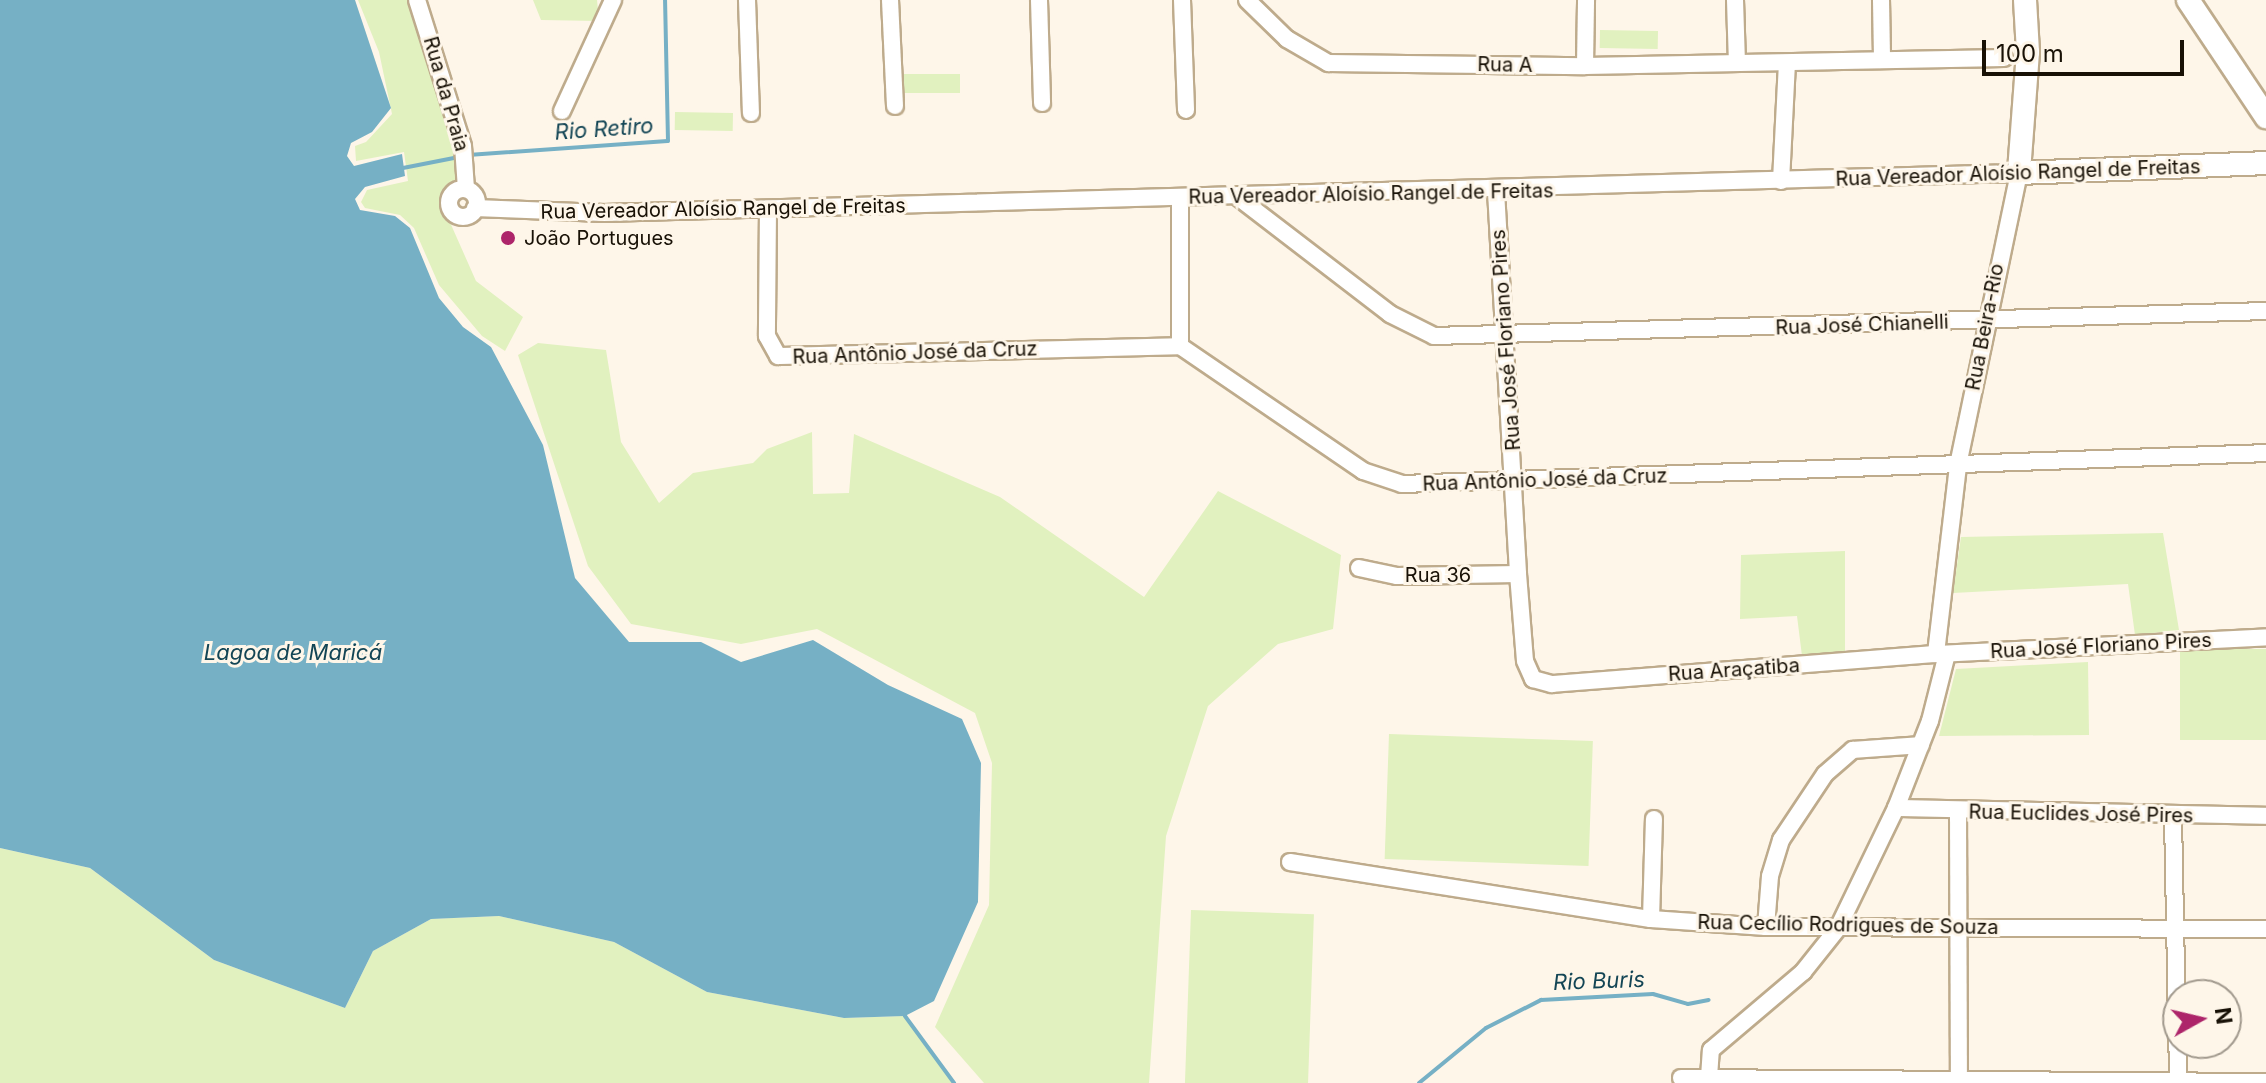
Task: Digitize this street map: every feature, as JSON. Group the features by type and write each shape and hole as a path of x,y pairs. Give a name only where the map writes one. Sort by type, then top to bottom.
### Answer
{"main road":[{"name":"Rua Beira-Rio","path":"2019,173 2028,52 2025,0"},
{"path":"2188,0 2266,117"},
{"name":"Rua Vereador Aloísio Rangel de Freitas","path":"2019,173 2266,163"}],"street":[{"name":"Rua da Praia","path":"417,0 463,146 466,189"},
{"path":"562,111 613,0"},
{"path":"747,0 751,113"},
{"path":"890,0 895,106"},
{"path":"1039,0 1042,103"},
{"path":"1182,0 1186,110"},
{"name":"Rua A","path":"1247,0 1287,39 1328,63 1585,66 2004,58"},
{"path":"1585,66 1586,0"},
{"path":"1735,0 1737,62"},
{"path":"1881,0 1882,60"},
{"path":"1781,181 1787,63"},
{"name":"Rua Vereador Aloísio Rangel de Freitas","path":"475,208 552,213 768,209 1496,191 2019,173"},
{"name":"Rua Beira-Rio","path":"1709,1077 1711,1050 1803,972 1838,928 1896,808 1921,745 1942,654 1958,466 1985,321 2019,173"},
{"path":"466,189 475,197 475,208 459,216 449,206 453,193 466,189"},
{"name":"Rua José Floriano Pires","path":"1496,191 1507,337 1518,574 1525,661 1533,679"},
{"name":"Rua José Chianelli","path":"1239,198 1390,314 1434,336 1507,337 2266,311"},
{"path":"1180,199 1180,346"},
{"name":"Rua Antônio José da Cruz","path":"768,209 767,336 778,356 1180,346 1383,480 1427,485 2266,453"},
{"name":"Rua 36","path":"1359,568 1397,576 1518,574"},
{"name":"Rua José Floriano Pires","path":"1942,654 2266,637"},
{"name":"Rua Araçatiba","path":"1533,679 1552,684 1942,654"},
{"path":"1766,927 1775,856 1818,782 1853,750 1921,745"},
{"name":"Rua Euclides José Pires","path":"1896,808 1958,812 2266,816"},
{"path":"1958,812 1959,1078"},
{"path":"2173,816 2178,1081"},
{"path":"1651,919 1654,819"},
{"name":"Rua Cecílio Rodrigues de Souza","path":"1290,862 1651,919 1766,927 2266,929"},
{"path":"1681,1078 2265,1082"}],"green space":[{"path":"358,0 411,0 461,172 441,202 476,281 523,317 505,351 482,336 439,285 414,228 400,215 365,208 361,202 367,190 408,181 404,152 356,161 355,146 366,142 392,114 379,52"},
{"path":"533,0 597,0 599,21 541,20"},
{"path":"1600,30 1658,31 1658,49 1600,48"},
{"path":"903,74 960,74 960,93 903,93"},
{"path":"675,112 733,113 733,131 675,130"},
{"path":"538,343 606,350 621,442 659,503 693,473 753,463 767,449 812,432 813,494 849,493 854,434 1000,497 1144,597 1218,491 1341,555 1333,629 1278,644 1208,706 1166,836 1149,1083 984,1083 935,1027 989,905 992,763 975,713 817,629 741,644 631,624 588,566 518,355"},
{"path":"2163,533 2179,630 2135,635 2128,584 1953,593 1961,537"},
{"path":"1845,551 1845,651 1802,656 1797,616 1740,619 1741,555"},
{"path":"2180,649 2266,649 2266,740 2180,740"},
{"path":"2088,662 2089,735 1939,736 1956,669"},
{"path":"1389,734 1593,741 1589,866 1385,859"},
{"path":"0,848 90,868 214,960 345,1008 373,951 431,919 499,916 614,942 707,992 844,1018 905,1016 954,1083 0,1083"},
{"path":"1191,910 1314,914 1308,1083 1185,1083"}],"water":[{"name":"Lagoa de Maricá","path":"0,0 355,0 391,108 372,132 351,143 347,156 354,166 402,154 405,176 365,187 355,199 360,210 395,216 410,228 439,298 463,327 491,347 543,445 575,578 629,642 701,642 741,662 813,640 888,685 962,719 981,763 978,902 934,1001 905,1016 844,1018 707,992 614,942 499,916 431,919 373,951 345,1008 214,960 90,868 0,848"}],"waterway":[{"name":"Rio Retiro","path":"468,155 668,141 665,0"},
{"name":"Rio Retiro","path":"403,168 459,157"},
{"name":"Rio Buris","path":"1419,1083 1486,1028 1541,1000 1653,994 1688,1004 1709,1000"},
{"name":"Rio Buris","path":"905,1016 954,1083"}],"place":[{"name":"João Portugues","path":"508,238"}]}
